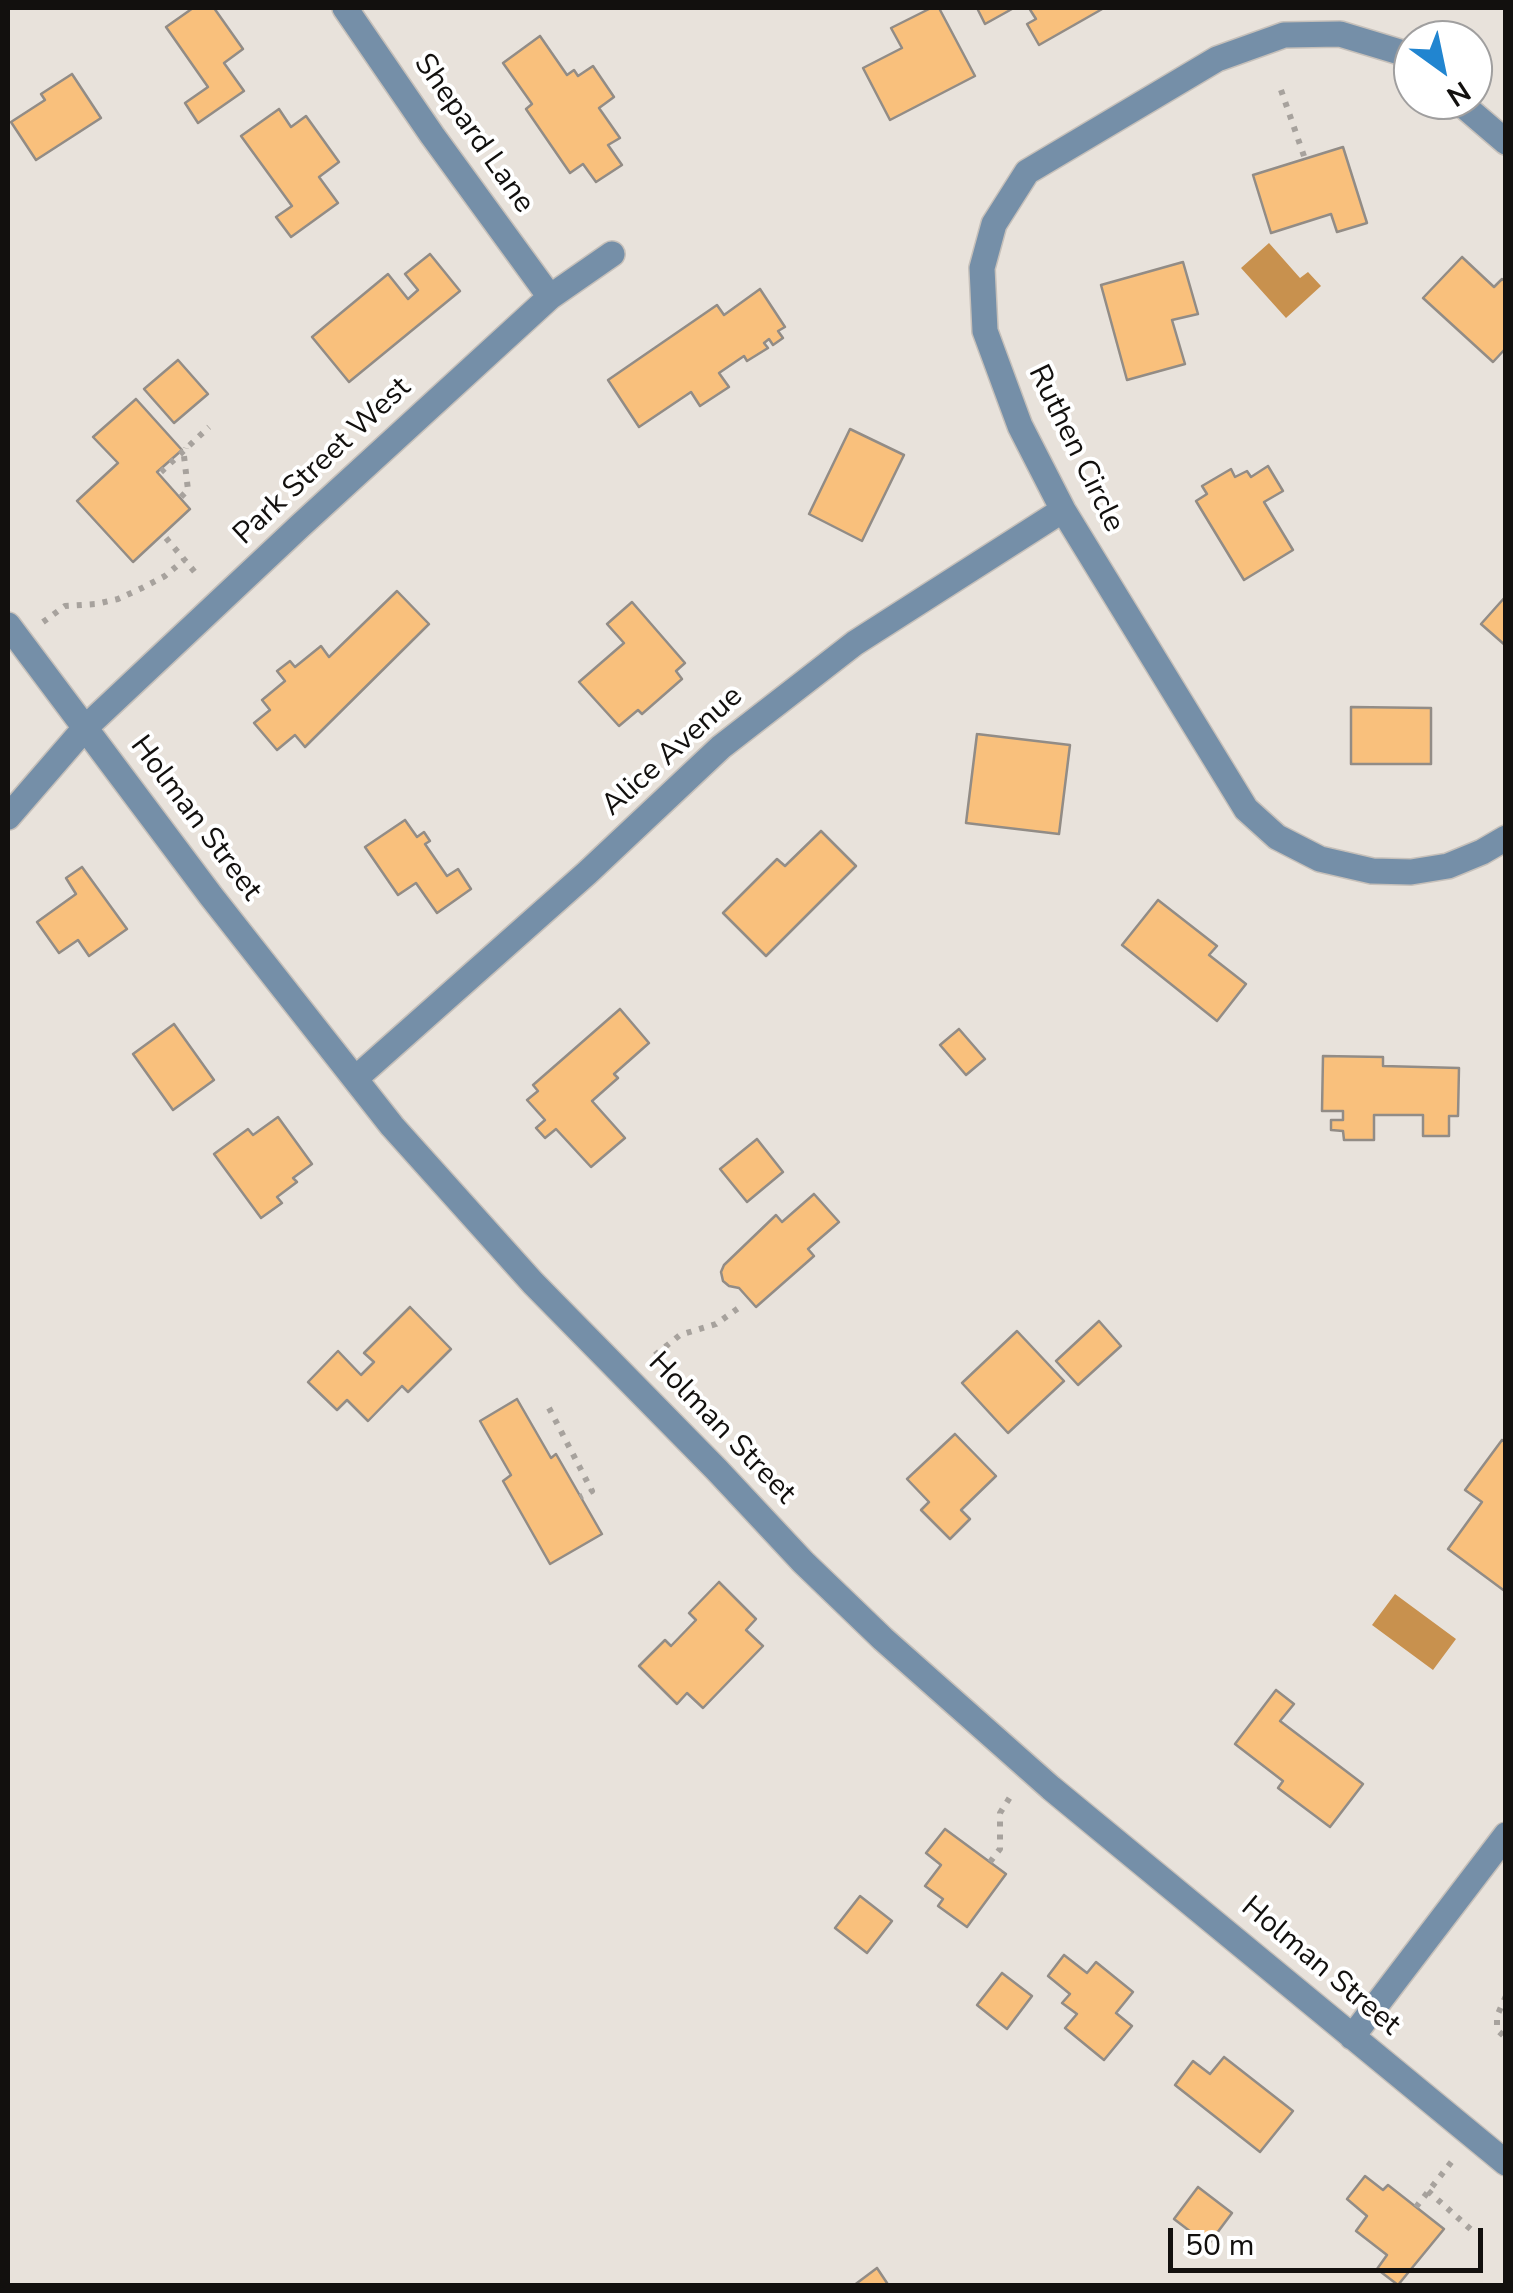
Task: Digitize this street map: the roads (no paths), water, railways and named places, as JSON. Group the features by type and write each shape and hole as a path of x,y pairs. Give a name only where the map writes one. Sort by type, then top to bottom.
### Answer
{"street":[{"name":"Shepard Lane","path":"345,8 550,298"},
{"name":"Ruthen Circle","path":"1393,50 1340,34 1284,35 1218,59 1028,172 994,224 982,268 985,332 1020,426 1063,510 1246,809 1277,837 1320,859 1372,871 1411,872 1448,866 1506,838"},
{"path":"1480,120 1506,142"},
{"name":"Park Street West","path":"8,817 85,728 220,601 550,298 612,254"},
{"name":"Alice Avenue","path":"355,1080 588,873 721,747 855,643 1063,510"},
{"name":"Holman Street","path":"8,625 211,896 392,1126 533,1283 803,1562 1034,1772 1506,2163"},
{"path":"1352,2037 1506,1836"}]}
